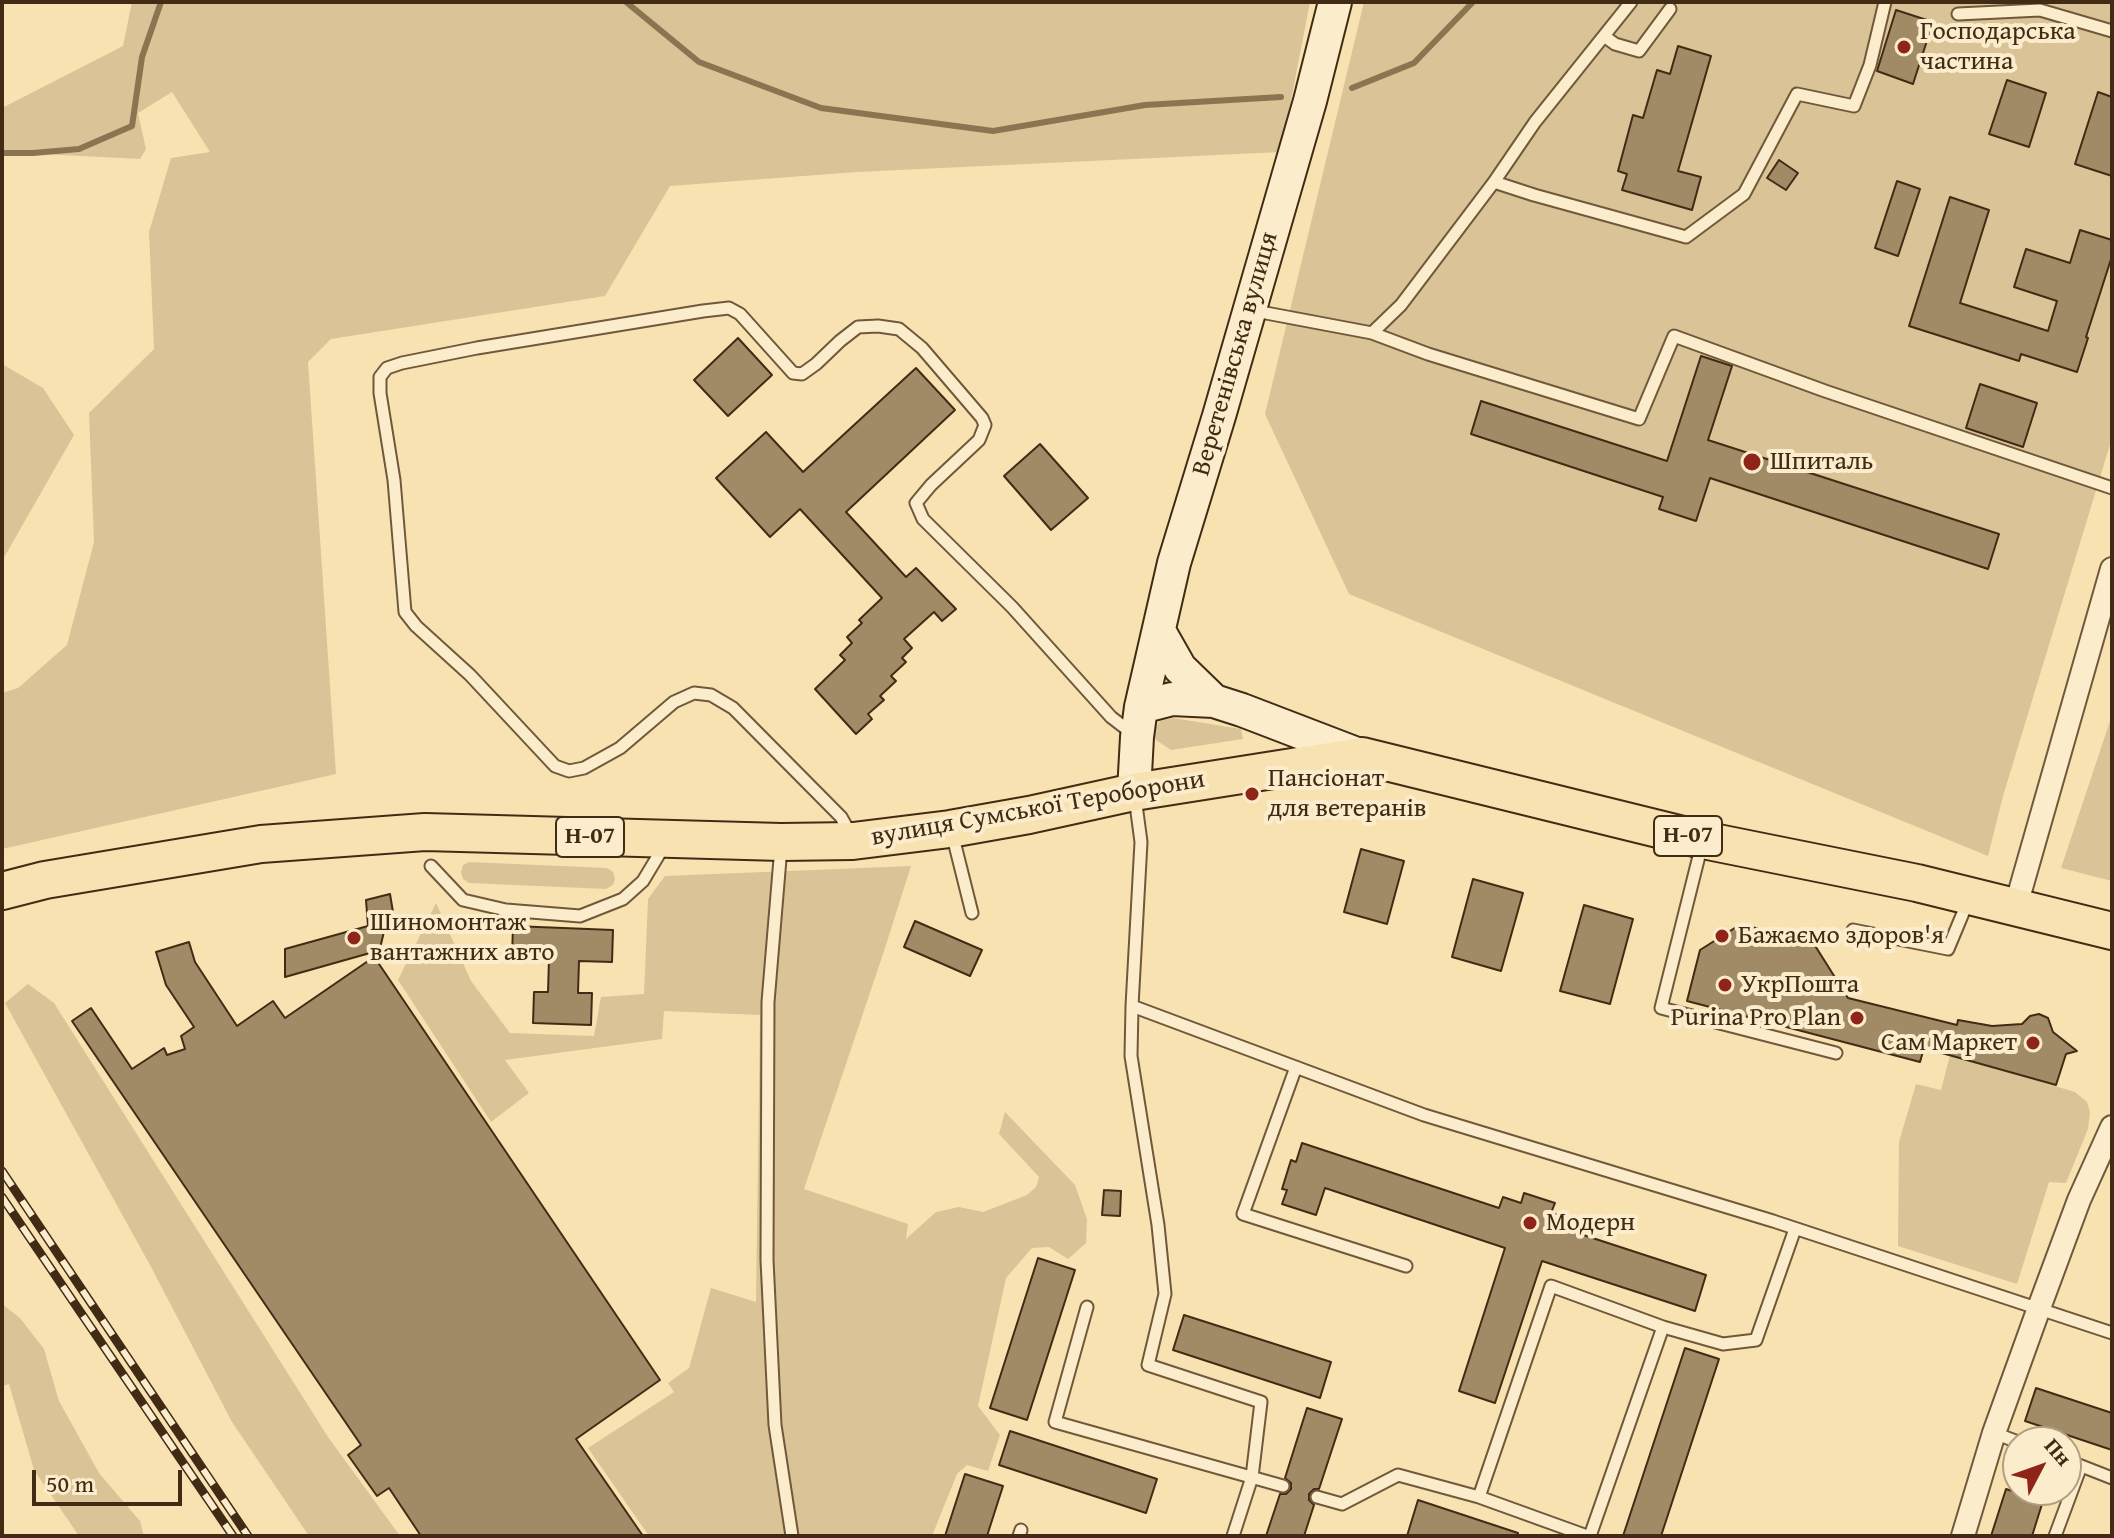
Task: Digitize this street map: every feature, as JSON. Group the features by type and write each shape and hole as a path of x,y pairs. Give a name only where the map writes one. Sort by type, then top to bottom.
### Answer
{"main road":[{"name":"вулиця Сумської Тероборони","path":"2,891 45,880 261,844 425,832 667,840 853,841 950,829 1134,792 1362,756 1703,840 1917,883 2112,931"}],"street":[{"name":"Веретенівська вулиця","path":"1134,792 1139,722 1174,563 1310,101 1335,2"},
{"path":"2015,909 2112,569"},
{"path":"1159,631 1180,668 1214,701"},
{"path":"1139,722 1172,699 1214,701 1362,756"},
{"path":"1963,1536 1994,1433 2039,1308 2079,1200 2112,1127"}],"lane":[{"path":"1372,333 1401,305 1535,122 1631,2"},
{"path":"1494,182 1686,237 1744,194 1797,94 1854,106 1870,65 1885,2"},
{"path":"1604,36 1615,44 1639,51 1670,9"},
{"path":"1958,14 2040,10 2112,31"},
{"path":"853,841 841,817 733,708 711,695 694,693 674,702 620,748 584,768 569,771 555,766 470,675 416,626 405,612 394,480 380,393 380,377 387,368 477,348 729,308 740,314 793,373 802,374 858,327 899,329 922,348 985,425 979,440 916,503 923,519 1012,607 1111,717 1139,722"},
{"path":"1250,310 1372,333 1428,354 1639,419 1674,336 2112,488"},
{"path":"1134,792 1141,842 1131,1056 1158,1225 1165,1294 1148,1365 1261,1402 1252,1477 1233,1536"},
{"path":"950,829 972,913"},
{"path":"431,866 463,900 506,910 580,916 623,899 643,881 667,840"},
{"path":"1703,840 1661,1008 1836,1053"},
{"path":"781,842 768,1002 767,1260 775,1425 792,1536"},
{"path":"1853,930 1948,949 1970,897"},
{"path":"1132,1006 1424,1115 1795,1229 2112,1333"},
{"path":"1296,1067 1243,1214 1406,1266"},
{"path":"1479,1497 1551,1286 1663,1327 1723,1344 1756,1340 1795,1229"},
{"path":"1087,1307 1055,1422 1283,1486"},
{"path":"1317,1497 1342,1504 1398,1475 1479,1497 1588,1536 1663,1327"},
{"path":"1994,1433 2002,1436"},
{"path":"2082,1466 2112,1478"},
{"path":"2055,1536 2066,1506"}],"shaded area":[{"path":"132,2 1310,2 1281,152 857,172 670,186 605,296 331,339 308,362 336,774 2,849 2,693 18,688 67,645 94,542 89,413 154,349 149,232 171,158 210,152 172,92 138,113 146,149 140,159 2,152 2,108 123,46"},
{"name":"Шпиталь","path":"1364,2 2112,2 2112,438 2003,796 1988,856 1349,594 1265,414"},
{"path":"2,364 43,388 74,435 2,561"},
{"path":"2112,715 2112,881 2061,868"},
{"path":"1173,718 1241,729 1243,739 1171,750 1156,740 1153,731 1160,721"},
{"path":"469,862 607,868 613,872 615,879 613,885 606,889 469,883 463,879 461,872 463,865"},
{"path":"911,866 804,1189 908,1224 906,1239 936,1212 959,1207 983,1212 1027,1195 1036,1187 1039,1177 999,1134 1005,1112 1075,1185 1087,1219 1086,1243 1068,1259 1049,1247 1032,1248 1006,1278 978,1406 1000,1435 988,1471 967,1465 957,1474 932,1536 649,1536 588,1448 674,1392 668,1383 689,1368 711,1288 756,1302 760,1015 664,1011 662,1039 505,1060 529,1093 491,1122 398,980 436,903 471,981 510,1033 594,1036 601,997 644,994 648,899 665,876"},
{"path":"28,984 54,1003 328,1437 400,1536 309,1536 232,1422 150,1265 5,1003"},
{"path":"1950,1055 2075,1092 2087,1102 2090,1112 2088,1129 2066,1183 2049,1182 2017,1284 1898,1246 1899,1142 1916,1084 1941,1090"},
{"path":"2,1304 20,1318 44,1349 59,1401 99,1473 140,1521 144,1536 79,1536 34,1470 9,1384 2,1386"}],"building":[{"name":"Господарська частина","path":"1896,10 1933,22 1913,84 1877,71"},
{"path":"1678,46 1711,56 1678,171 1701,177 1692,210 1622,190 1627,174 1618,171 1633,115 1643,118 1657,70 1670,74"},
{"path":"2007,80 2046,93 2029,147 1989,134"},
{"path":"2098,92 2112,97 2112,176 2075,164"},
{"path":"1779,160 1798,173 1786,190 1767,178"},
{"path":"1897,181 1920,189 1898,256 1875,248"},
{"path":"1950,197 1989,210 1960,303 2048,331 2057,301 2014,287 2026,249 2070,263 2080,230 2112,240 2112,256 2077,372 2021,354 2019,361 1909,326"},
{"path":"738,338 772,375 728,416 694,380"},
{"path":"1701,356 1732,366 1708,440 1999,534 1988,569 1710,478 1696,521 1659,509 1663,497 1471,434 1481,401 1667,461"},
{"path":"916,368 955,410 846,512 906,577 916,568 956,609 942,621 934,612 904,639 912,648 902,658 906,662 891,676 896,681 880,696 884,700 868,714 872,719 856,734 815,689 845,660 840,655 852,643 847,637 862,623 859,620 882,598 800,509 770,537 716,478 766,432 803,472"},
{"path":"1980,384 2037,403 2023,447 1966,428"},
{"path":"1040,444 1088,498 1051,530 1004,476"},
{"path":"1361,849 1404,861 1387,924 1344,912"},
{"path":"1473,879 1523,893 1501,971 1452,957"},
{"path":"390,894 394,918 386,923 377,961 660,1380 576,1439 643,1536 421,1536 389,1488 377,1496 348,1455 361,1445 72,1021 91,1008 132,1069 164,1048 167,1055 185,1049 181,1036 194,1027 166,985 156,952 189,942 195,962 237,1026 273,1001 285,1018 371,959 370,953 285,977 285,949 368,926 366,900"},
{"path":"1584,905 1633,919 1610,1004 1560,991"},
{"path":"915,921 982,950 970,976 904,947"},
{"path":"1741,924 1814,944 1848,998 1957,1025 1958,1020 1992,1026 2022,1024 2030,1016 2039,1014 2048,1018 2053,1032 2077,1051 2066,1054 2056,1085 1924,1048 1920,1062 1687,1001 1700,950"},
{"path":"513,926 613,930 612,962 579,961 578,993 592,993 591,1025 533,1023 534,992 548,992 549,959 512,957"},
{"path":"1302,1143 1499,1208 1503,1197 1521,1203 1524,1193 1555,1203 1551,1213 1568,1218 1565,1229 1706,1275 1695,1311 1542,1261 1495,1403 1459,1391 1505,1248 1325,1188 1316,1215 1282,1204 1287,1190 1282,1189 1291,1160 1296,1162"},
{"path":"1104,1190 1121,1191 1120,1216 1102,1215"},
{"path":"1038,1258 1075,1270 1027,1420 990,1408"},
{"path":"1184,1315 1331,1362 1320,1398 1173,1350"},
{"path":"1685,1348 1719,1359 1661,1536 1623,1536"},
{"path":"2036,1388 2112,1413 2112,1450 2082,1440 2082,1426 2040,1426 2025,1421"},
{"path":"1307,1408 1342,1419 1319,1489 1309,1494 1309,1500 1314,1505 1304,1536 1266,1536 1280,1494 1286,1494 1291,1489 1291,1483 1285,1478"},
{"path":"1010,1431 1157,1479 1146,1513 999,1465"},
{"path":"965,1474 1003,1486 987,1536 945,1536"},
{"path":"1418,1500 1518,1533 1518,1536 1407,1536"},
{"path":"2002,1502 2002,1506 2041,1506 2032,1536 1991,1536"}],"waterway":[{"path":"2,153 79,149 132,126 142,57 161,2"},
{"path":"626,2 699,62 821,108 993,131 1145,105 1281,97"},
{"path":"1352,88 1414,63 1473,2"}],"railway":[{"path":"2,1171 248,1536"},
{"path":"2,1197 233,1536"}],"place":[{"name":"Господарська частина","path":"1904,47"},
{"name":"Шпиталь","path":"1752,462"},
{"name":"Пансіонат для ветеранів","path":"1252,794"},
{"name":"Бажаємо здоров'я","path":"1722,936"},
{"name":"Шиномонтаж вантажних авто","path":"354,938"},
{"name":"УкрПошта","path":"1725,985"},
{"name":"Purina Pro Plan","path":"1857,1018"},
{"name":"Сам Маркет","path":"2033,1043"},
{"name":"Модерн","path":"1530,1223"}]}
